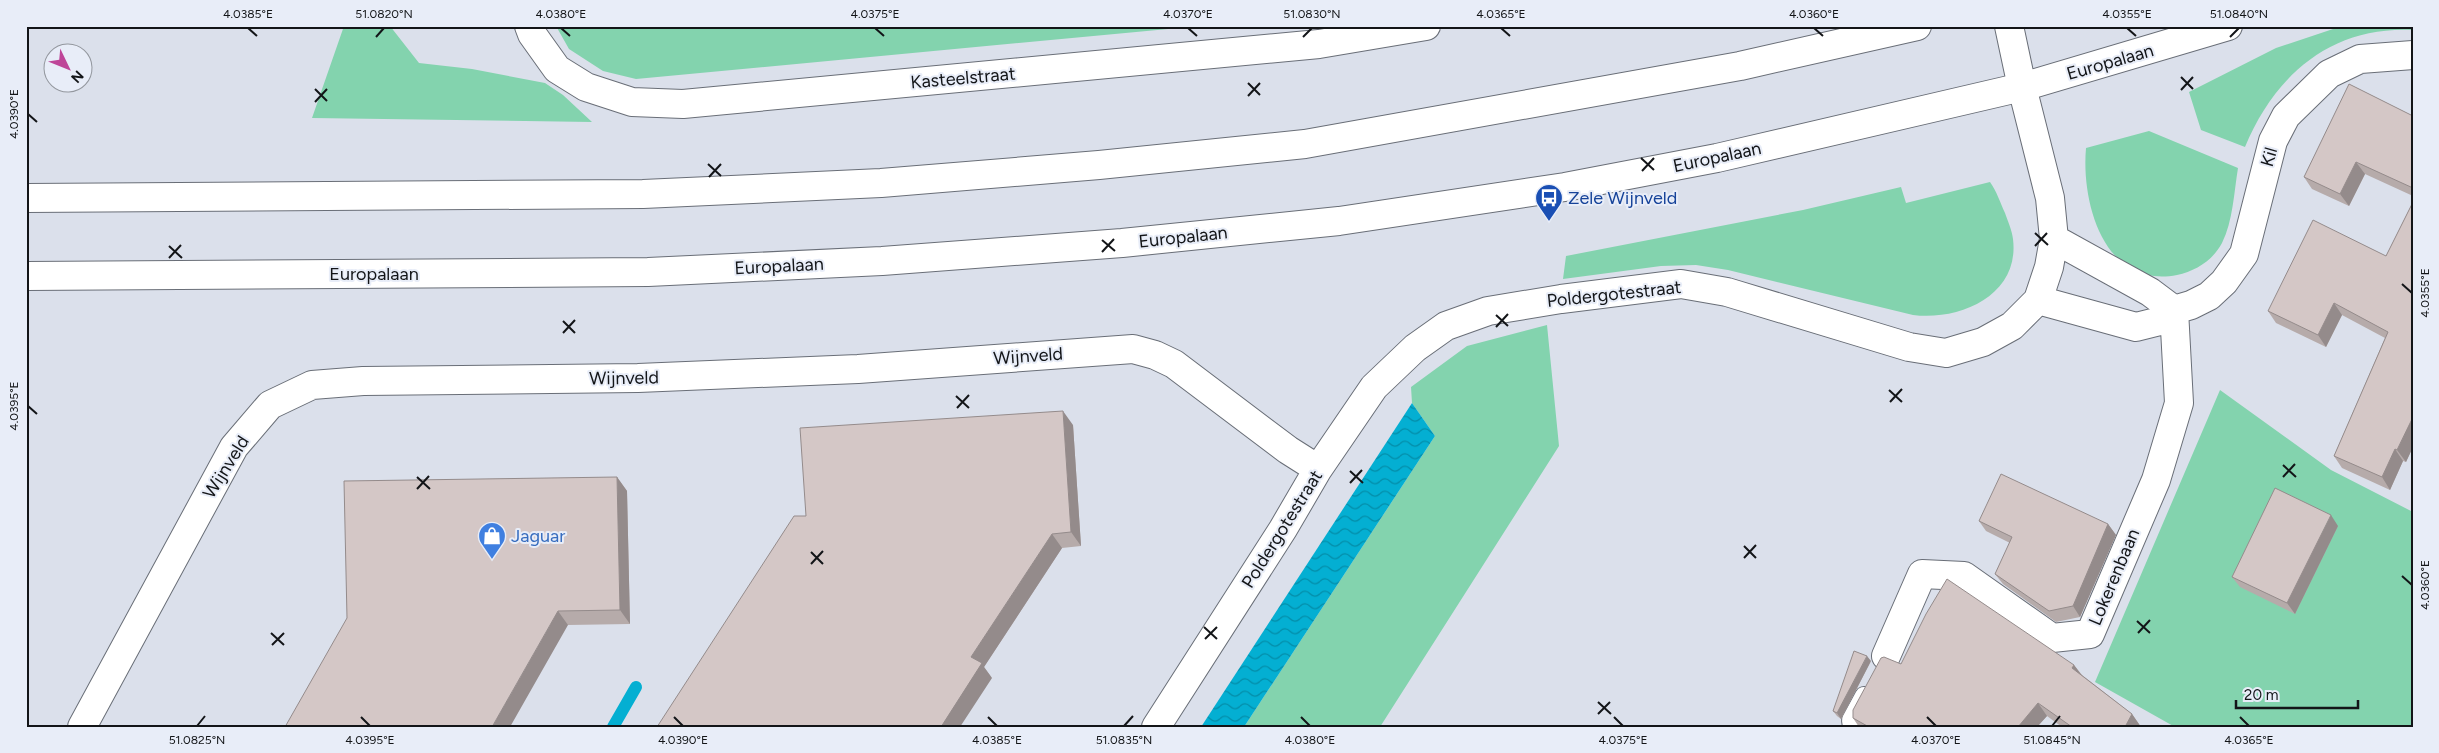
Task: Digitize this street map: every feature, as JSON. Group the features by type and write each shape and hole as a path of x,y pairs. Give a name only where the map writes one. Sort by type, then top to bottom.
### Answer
{"main road":[{"name":"Kasteelstraat","path":"529,26 532,34 557,69 586,87 632,102 683,104 1319,44 1426,26"},
{"path":"26,198 644,194 881,184 1100,165 1315,142 1740,66 1917,26"},
{"path":"2009,26 2022,87"},
{"name":"Europalaan","path":"26,276 648,272 882,261 1122,243 1339,221 1565,187 1717,158 2022,87 2166,46 2228,26"},
{"name":"Kil","path":"2038,300 2136,327 2156,322 2174,310 2191,305 2209,296 2224,282 2244,254 2273,141 2286,116 2329,74 2360,59 2413,55"},
{"name":"Poldergotestraat","path":"1156,727 1283,529 1318,469 1374,387 1415,348 1446,326 1488,311 1561,299 1681,284 1727,292 1909,347 1946,353 1983,342 2012,326 2038,300 2049,267 2054,239 2050,198 2022,87"},
{"path":"2054,239 2150,292 2174,310"},
{"name":"Lokerenbaan","path":"1879,669 1922,574 1964,576 2052,638 2090,634 2156,480 2179,403 2174,310"},
{"name":"Wijnveld","path":"82,727 234,447 270,405 312,385 363,381 638,378 858,368 1133,350 1155,355 1174,364 1284,447 1318,469"}],"lane":[{"path":"1852,727 1851,720 1879,669"}],"green space":[{"path":"344,26 390,26 419,63 472,69 545,83 563,95 592,122 312,118"},
{"path":"556,26 1200,26 636,79 603,71 569,49"},
{"path":"2342,26 2413,26 2413,30 2383,31 2356,36 2332,46 2310,60 2290,77 2272,98 2257,121 2245,147 2201,130 2189,92 2276,48"},
{"path":"2149,131 2238,168 2231,216 2222,243 2209,260 2191,271 2177,275 2152,276 2132,269 2115,256 2103,238 2094,216 2088,193 2086,148"},
{"path":"1990,182 2011,229 2013,259 2007,275 1997,289 1983,300 1949,314 1913,315 1728,270 1696,265 1661,266 1563,279 1566,256 1803,210 1901,187 1906,203"},
{"path":"1547,325 1559,446 1380,727 1244,727 1435,436 1412,403 1411,387 1467,346"},
{"path":"2220,390 2331,470 2413,512 2413,727 2175,727 2095,682"}],"water":[{"path":"1412,403 1435,436 1244,727 1201,727"}],"building":[{"path":"2349,84 2413,116 2413,188 2356,162 2340,194 2304,177"},
{"path":"2413,202 2413,417 2382,477 2334,456 2388,332 2334,303 2318,335 2268,311 2313,220 2386,256"},
{"path":"1063,411 1071,532 1052,534 971,657 982,663 941,727 657,727 794,516 806,516 800,428"},
{"path":"2001,474 2108,524 2073,606 2049,611 1995,574 2012,537 1979,521"},
{"name":"Jaguar","path":"617,477 620,610 558,611 492,727 285,727 347,618 344,481"},
{"path":"2275,488 2331,515 2287,603 2232,577"},
{"path":"1947,579 2074,665 2072,668 2132,714 2125,727 2072,727 2038,703 2018,727 1869,727 1853,718 1853,710 1881,658 1884,657 1901,664 1926,614"},
{"path":"1854,651 1867,656 1837,713 1833,711"}],"waterway":[{"path":"613,727 636,687"}],"place":[{"name":"Zele Wijnveld","path":"1549,222"},
{"name":"Jaguar","path":"492,560"}]}
